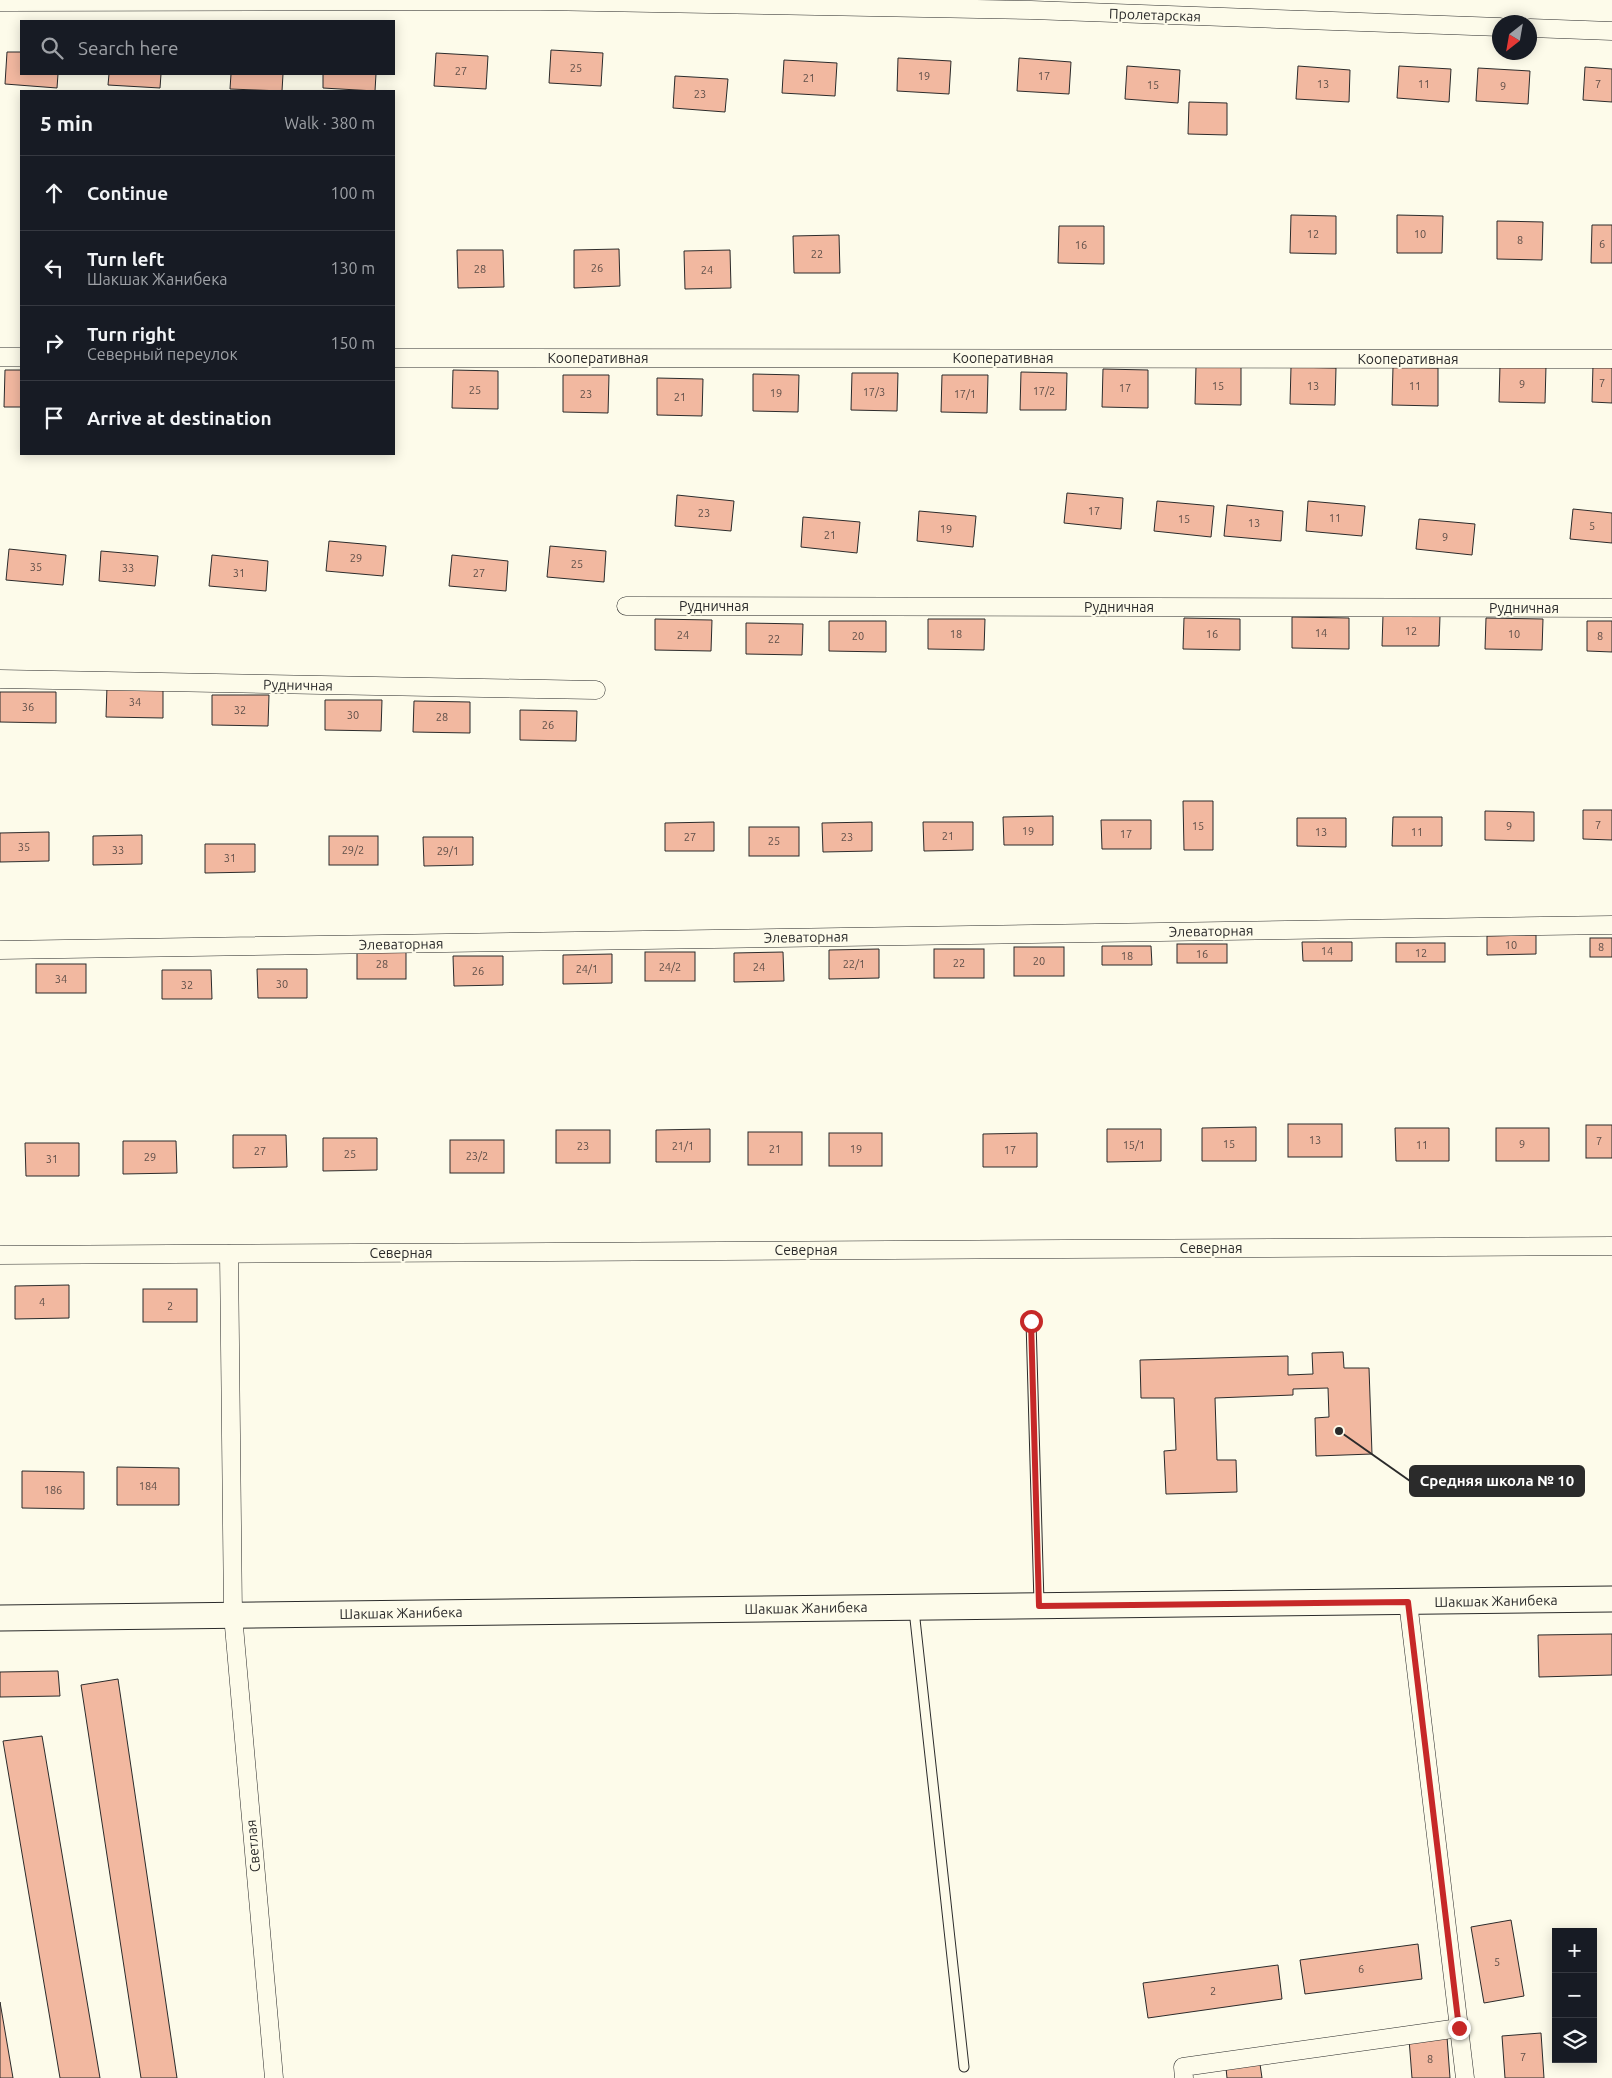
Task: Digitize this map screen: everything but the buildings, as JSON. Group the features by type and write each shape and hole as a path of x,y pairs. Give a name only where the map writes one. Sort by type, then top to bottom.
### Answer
{"main road":[{"name":"Шакшак Жанибека","path":"0,1618 1612,1599"}],"street":[{"name":"Пролетарская","path":"0,2 550,1 1031,10 1492,27"},
{"path":"1537,28 1612,31"},
{"path":"0,357 20,357"},
{"name":"Кооперативная","path":"395,358 1612,359"},
{"name":"Рудничная","path":"626,606 1612,608"},
{"name":"Рудничная","path":"0,680 596,690"},
{"name":"Элеваторная","path":"0,950 1612,925"},
{"name":"Северная","path":"0,1255 1612,1246"},
{"name":"Светлая","path":"228,1254 233,1615 274,2078"},
{"path":"1408,1602 1466,2078"},
{"path":"1183,2073 1459,2028"}],"lane":[{"path":"1031,1321 1039,1606"},
{"path":"914,1607 964,2067"}],"place":[{"name":"Средняя школа № 10","path":"1339,1431"}],"route":[{"path":"1031,1321 1039,1606 1408,1602 1459,2028"}]}
